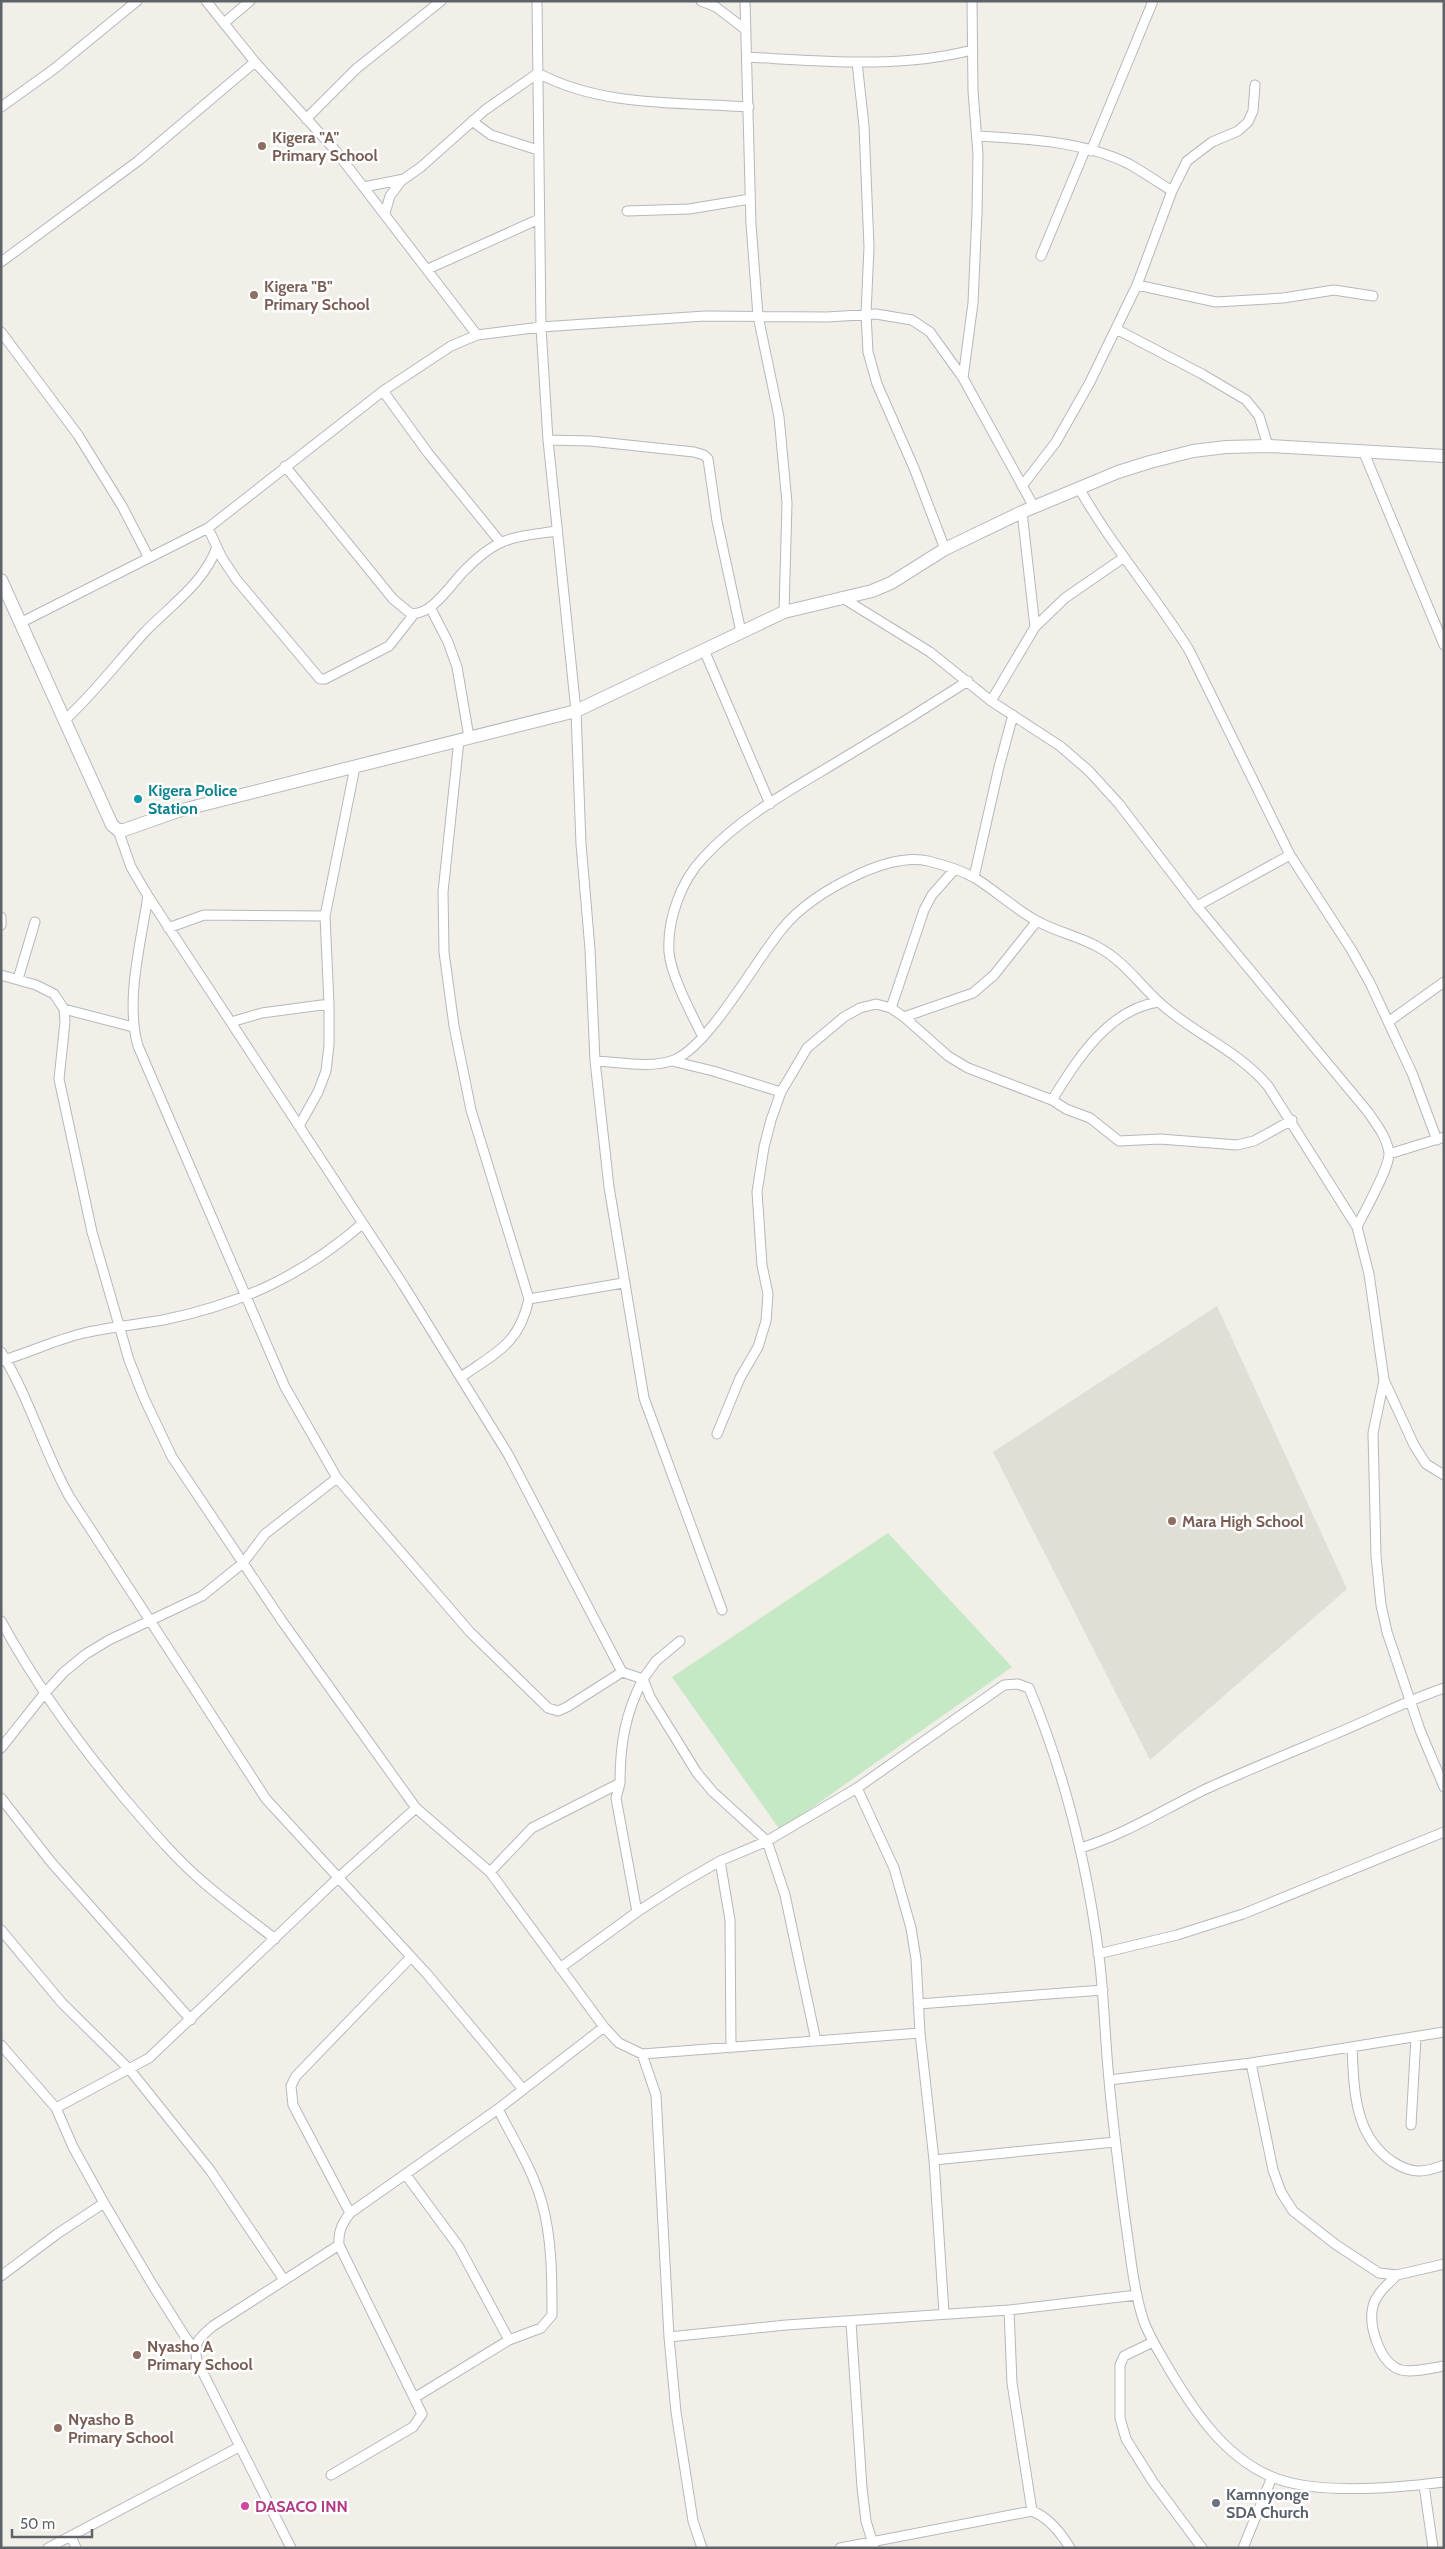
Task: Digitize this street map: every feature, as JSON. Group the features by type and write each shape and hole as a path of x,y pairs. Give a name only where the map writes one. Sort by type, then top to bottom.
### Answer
{"street":[{"path":"1,107 54,69 137,1"},
{"path":"206,1 255,62 364,187 477,335"},
{"path":"224,23 250,1"},
{"path":"306,119 356,69 441,1"},
{"path":"537,1 541,327 548,440 576,711 581,844 590,949 595,1061 623,1283 644,1398 722,1610"},
{"path":"701,1 716,7 746,30"},
{"path":"745,1 748,57 750,199 758,316 779,417 784,456 787,503 784,612"},
{"path":"963,378 972,303 977,213 977,136 972,50 972,1"},
{"path":"1041,256 1153,1"},
{"path":"748,57 857,62 929,58 972,50"},
{"path":"1,262 138,161 255,62"},
{"path":"857,62 864,126 863,148 869,246 866,314 868,352 878,384 914,468 945,549"},
{"path":"538,73 557,83 600,96 749,107"},
{"path":"385,213 390,196 404,178 421,167 472,121 538,73"},
{"path":"1022,486 1040,465 1074,413 1137,285 1172,191 1187,161 1197,152 1238,131 1248,122 1253,111 1255,85"},
{"path":"472,121 491,135 538,150"},
{"path":"977,136 1055,142 1088,150 1127,164 1172,191"},
{"path":"364,187 404,178"},
{"path":"627,211 689,209 750,199"},
{"path":"428,269 539,219"},
{"path":"1137,285 1216,302 1283,298 1334,290 1373,296"},
{"path":"22,622 208,528 383,391 424,362 452,346 477,335 541,327 705,316 827,317 866,314 904,317 923,326 940,344 963,378 1022,486 1028,509 1035,627"},
{"path":"1116,329 1202,374 1246,400 1254,407 1259,416 1268,446"},
{"path":"1,332 82,442 122,506 148,558"},
{"path":"383,391 428,452 501,543"},
{"path":"548,440 590,441 685,451 704,455 708,459 717,521 741,632"},
{"path":"118,830 134,828 178,811 576,711 784,612 872,590 891,582 945,549 1028,509 1150,462 1226,447 1268,446 1364,453 1444,456"},
{"path":"1364,453 1444,645"},
{"path":"285,466 393,600 406,611 414,614"},
{"path":"1079,488 1123,558 1172,622 1189,650 1290,854 1352,949 1412,1073 1440,1139 1389,1154"},
{"path":"208,528 224,562 246,592 320,679 329,677 383,650 397,637 414,614 430,607 464,570 480,556 501,543 524,536 557,531"},
{"path":"65,720 97,690 143,634 196,584 210,565 217,547"},
{"path":"991,701 1035,627 1065,598 1123,558"},
{"path":"1,580 22,622 112,825 118,830 131,867 168,928 404,1286 508,1454 622,1672 643,1679"},
{"path":"841,597 930,652 991,701 1060,746 1089,771 1119,804 1197,906 1368,1112 1383,1136 1389,1154 1382,1175 1357,1227"},
{"path":"430,607 448,642 457,667 464,738 442,892 444,952 454,1026 471,1110 529,1299 524,1321 512,1340 461,1377"},
{"path":"704,650 770,804"},
{"path":"703,1037 689,1010 669,953 673,920 682,886 702,858 736,828 770,804 968,682"},
{"path":"974,878 998,767 1013,715"},
{"path":"299,1126 318,1092 326,1071 329,1045 329,1004 325,916 355,767"},
{"path":"1197,906 1290,854"},
{"path":"595,1061 656,1064 672,1061 690,1050 703,1037 782,928 809,902 841,882 874,867 902,860 926,860 974,878 1037,921 1097,946 1121,960 1159,1002 1238,1056 1256,1071 1292,1120 1357,1227 1369,1274 1384,1380 1414,1445 1426,1464 1444,1475"},
{"path":"890,1008 924,910 932,895 954,869"},
{"path":"148,896 134,995 133,1027 138,1046 286,1387 337,1478 470,1632 548,1708 558,1711 567,1708 622,1672"},
{"path":"168,928 204,915 325,916"},
{"path":"1,917 1,926"},
{"path":"904,1017 973,993 994,974 1037,921"},
{"path":"18,979 35,922"},
{"path":"1,975 18,979 54,994 64,1009 65,1022 60,1059 61,1098 92,1232 118,1325 144,1398 172,1457 336,1698 416,1808 490,1872 604,2027 619,2043 642,2054 920,2033"},
{"path":"1388,1022 1444,982"},
{"path":"1052,1100 1082,1056 1106,1029 1133,1008 1159,1002"},
{"path":"231,1022 262,1013 329,1004"},
{"path":"717,1434 740,1378 758,1347 766,1320 768,1294 762,1265 757,1192 764,1147 782,1092 807,1048 838,1021 860,1008 876,1004 890,1008 904,1017 933,1044 968,1068 1052,1100 1066,1109 1090,1118 1119,1141 1160,1139 1236,1145 1254,1141 1292,1120"},
{"path":"64,1009 133,1027"},
{"path":"672,1061 713,1070 782,1092"},
{"path":"362,1224 307,1265 271,1286 246,1297 184,1315 118,1325 50,1342 3,1357 64,1488 266,1799 411,1957 522,2088"},
{"path":"529,1299 623,1283"},
{"path":"1384,1380 1373,1433 1378,1576 1387,1632 1420,1730 1444,1787"},
{"path":"1,1748 44,1694 64,1672 86,1654 108,1640 202,1596 243,1563 266,1534 337,1478"},
{"path":"1,1621 25,1666 101,1770 158,1836 202,1881 275,1939"},
{"path":"636,1912 616,1798 620,1783 622,1739 632,1700 643,1679 656,1661 680,1641"},
{"path":"643,1679 650,1697 697,1773 713,1792 767,1841 785,1895 816,2041"},
{"path":"560,1968 636,1912 720,1861 767,1841 857,1788 1004,1685 1018,1684 1029,1688 1045,1726 1065,1786 1080,1848 1098,1954 1115,2142 1137,2295 1153,2342 1193,2410 1232,2451 1253,2468 1272,2477 1300,2485 1334,2487 1444,2482"},
{"path":"1080,1848 1121,1834 1224,1781 1411,1700 1444,1688"},
{"path":"490,1872 532,1828 620,1783"},
{"path":"857,1788 885,1846 904,1898 916,1959 920,2033 934,2160 944,2314"},
{"path":"1,1798 51,1862 191,2020"},
{"path":"56,2108 117,2074 130,2070 149,2058 339,1877 416,1808"},
{"path":"1098,1954 1177,1935 1243,1914 1444,1832"},
{"path":"720,1861 730,1920 730,2048"},
{"path":"1,1930 62,2004 130,2070 210,2170 284,2280"},
{"path":"350,2213 293,2105 291,2086 296,2076 321,2049 411,1957"},
{"path":"918,2004 1102,1990"},
{"path":"331,2475 413,2427 422,2414 339,2245 338,2235 342,2224 350,2213 498,2109 522,2088 604,2027"},
{"path":"1109,2080 1251,2063 1444,2032"},
{"path":"1411,2125 1416,2037"},
{"path":"1,2045 56,2108 73,2147 104,2203 152,2284 194,2348 197,2361 291,2548"},
{"path":"1352,2047 1358,2107 1369,2141 1392,2161 1409,2171 1418,2173 1444,2165"},
{"path":"642,2054 656,2095 669,2337 677,2421 693,2521 702,2548"},
{"path":"1251,2063 1273,2170 1281,2192 1292,2211 1335,2244 1379,2273 1397,2276 1444,2264"},
{"path":"414,2398 509,2340 541,2328 552,2315 547,2229 542,2203 535,2183 498,2109"},
{"path":"934,2160 1115,2142"},
{"path":"406,2175 459,2247 509,2340"},
{"path":"1,2276 57,2234 104,2203"},
{"path":"194,2348 199,2338 213,2326 339,2245"},
{"path":"1397,2276 1380,2293 1373,2306 1374,2326 1378,2344 1388,2363 1401,2370 1444,2366"},
{"path":"669,2337 718,2331 1009,2310 1137,2295"},
{"path":"1009,2310 1012,2383 1032,2511"},
{"path":"850,2322 862,2488 872,2545"},
{"path":"1153,2342 1124,2356 1120,2366 1120,2418 1126,2439 1136,2458 1202,2548"},
{"path":"48,2548 239,2447"},
{"path":"1243,2548 1272,2477"},
{"path":"1424,2484 1432,2548"},
{"path":"840,2548 872,2545 1032,2511 1040,2514 1048,2521 1070,2548"},
{"path":"71,2536 76,2548"}],"shaded area":[{"name":"Mara High School","path":"1217,1306 1347,1589 1150,1760 993,1452"}],"green space":[{"path":"888,1533 1012,1667 780,1830 672,1677"}],"place":[{"name":"Kigera \"A\" Primary School","path":"262,146"},
{"name":"Kigera \"B\" Primary School","path":"254,295"},
{"name":"Kigera Police Station","path":"138,799"},
{"name":"Mara High School","path":"1172,1521"},
{"name":"Nyasho A Primary School","path":"137,2355"},
{"name":"Nyasho B Primary School","path":"58,2428"},
{"name":"Kamnyonge SDA Church","path":"1216,2503"},
{"name":"DASACO INN","path":"245,2506"}]}
